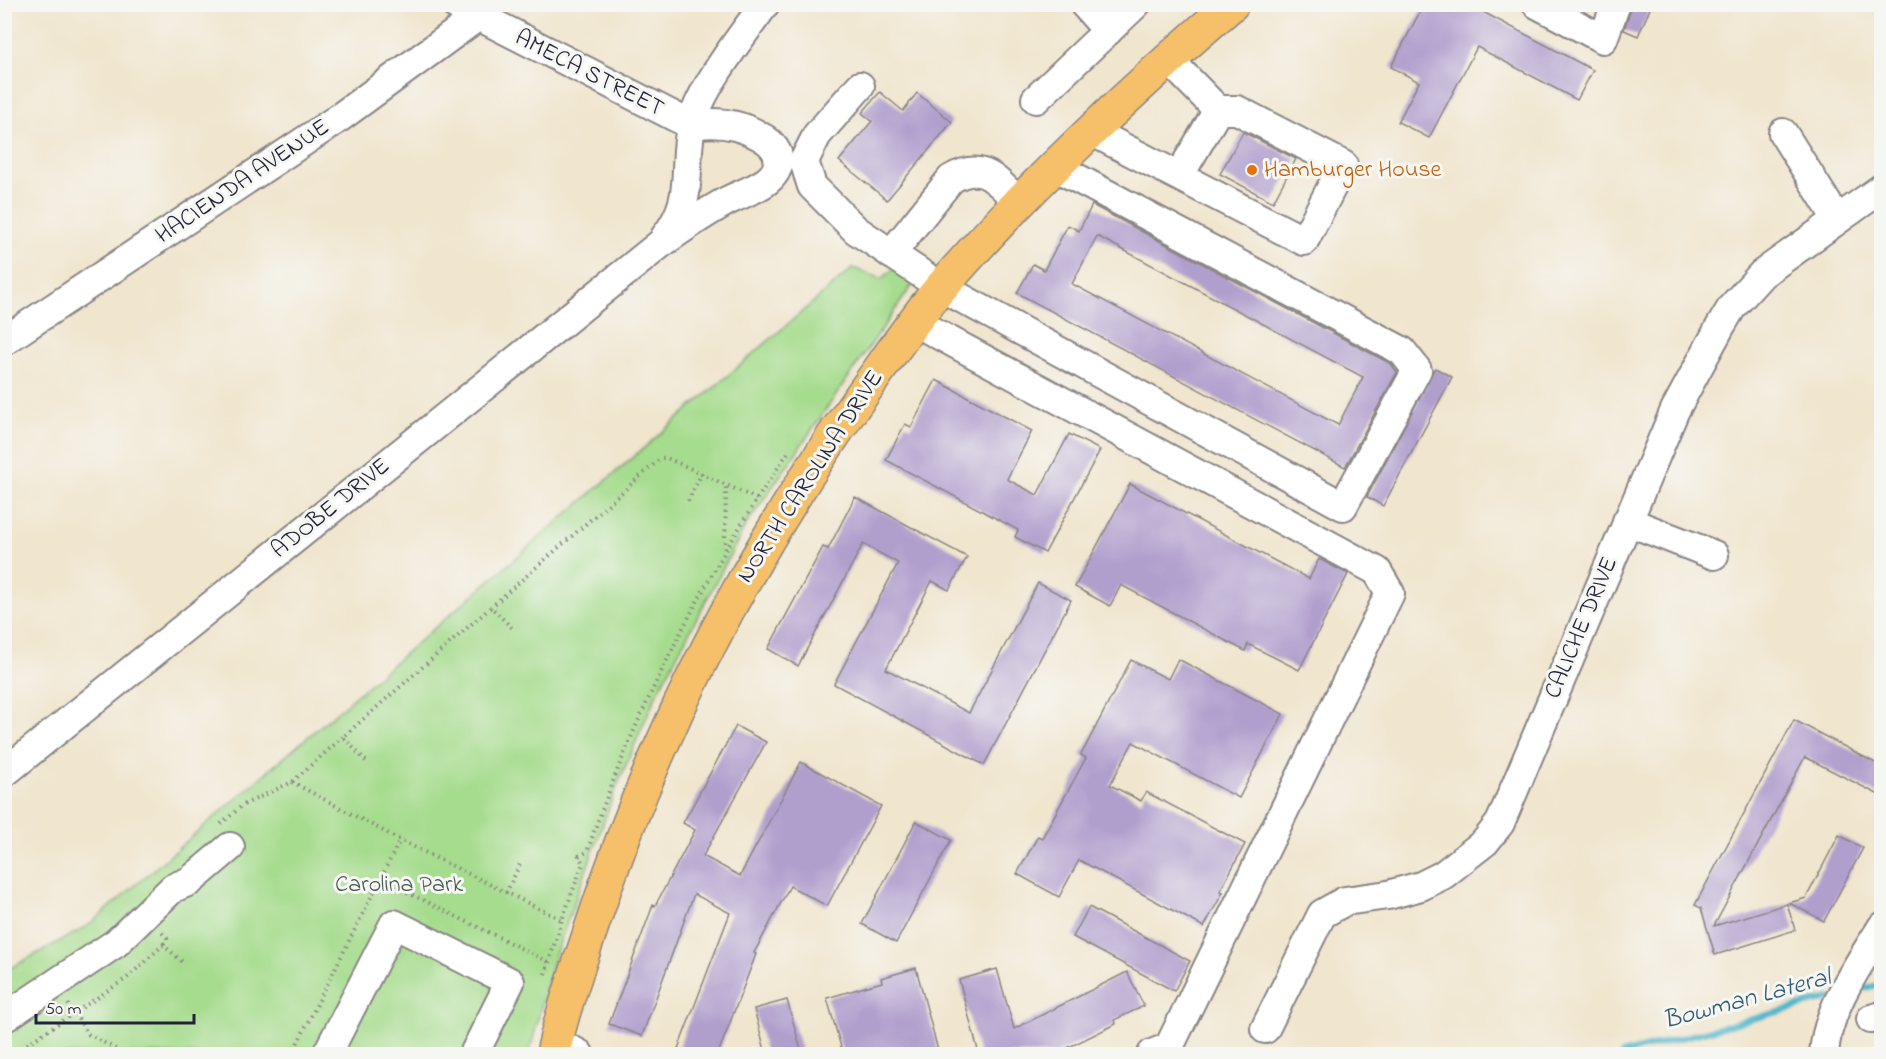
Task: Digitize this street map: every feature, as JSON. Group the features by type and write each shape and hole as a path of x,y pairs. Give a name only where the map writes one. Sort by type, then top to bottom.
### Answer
{"main road":[{"name":"NORTH CAROLINA DRIVE","path":"562,1050 610,871 670,722 718,627 816,460 941,287 1019,202 1091,130 1232,4"}],"street":[{"name":"ADOBE DRIVE","path":"659,245 677,221 687,194 691,125 709,87 731,51 765,4"},
{"path":"1084,4 1108,31"},
{"path":"1036,99 1136,4"},
{"path":"1538,4 1602,39 1616,4"},
{"name":"AMECA STREET","path":"466,11 691,125"},
{"name":"HACIENDA AVENUE","path":"4,341 339,118 466,11"},
{"path":"1091,130 1304,240 1342,165 1237,110 1218,110 1168,59"},
{"path":"860,86 807,150 804,161 812,186 856,230 941,287 1343,506 1417,370 1402,351 1054,166"},
{"path":"1179,176 1218,110"},
{"name":"ADOBE DRIVE","path":"4,773 659,245 725,202 768,180 778,166 778,155 773,145 749,129 727,123 691,125"},
{"path":"1783,133 1837,219"},
{"path":"891,254 951,179 965,171 983,172 1019,202"},
{"name":"CALICHE DRIVE","path":"1264,1029 1322,914 1345,901 1388,895 1421,886 1443,875 1478,849 1500,823 1675,411 1732,307 1762,274 1881,188"},
{"path":"915,322 1377,571 1390,593 1169,1047 1152,1054"},
{"path":"1627,521 1714,555"},
{"path":"4,1018 116,943 173,888 190,881 230,848"},
{"path":"327,1054 394,924 510,982 475,1054"},
{"path":"1824,1054 1825,1037 1834,1010 1879,931"}],"path":[{"path":"667,458 726,484 757,499 725,550 650,697 610,784 586,852 579,856 583,863 562,920 400,840 292,782 654,461 667,458"},
{"path":"688,501 702,473"},
{"path":"725,550 726,484"},
{"path":"491,607 513,629"},
{"path":"343,737 366,761"},
{"path":"292,1054 400,840"},
{"path":"506,893 520,864"},
{"path":"380,879 549,962"},
{"path":"12,1054 127,978 163,945 184,963"}],"green space":[{"name":"Carolina Park","path":"896,266 913,284 746,525 656,695 616,788 553,961 529,1054 5,1054 5,971 88,926 853,268 882,279"}],"building":[{"path":"1424,4 1468,4 1593,70 1577,100 1477,47 1429,138 1398,122 1419,82 1391,67"},
{"path":"1632,4 1652,4 1638,36 1624,30"},
{"path":"880,92 903,111 917,93 952,122 887,200 839,161 872,121 862,113"},
{"path":"1243,132 1296,159 1273,202 1220,174"},
{"path":"1092,205 1391,364 1397,372 1345,467 1017,293 1033,264 1044,270 1068,225 1079,231","holes":["1097,236 1363,377 1338,425 1072,284"]},
{"path":"1435,368 1452,377 1383,506 1367,497"},
{"path":"936,380 1032,431 1007,479 1037,495 1069,434 1100,450 1045,553 1015,537 1018,530 886,460 905,424 911,427"},
{"path":"1130,484 1309,579 1319,559 1348,574 1299,670 1248,644 1245,651 1121,585 1110,606 1075,587"},
{"path":"855,497 967,557 949,590 932,581 886,669 969,713 1038,583 1071,600 984,765 834,684 898,563 863,544 798,666 768,649 823,547 828,549"},
{"path":"1178,659 1283,714 1239,798 1133,742 1110,785 1141,801 1146,792 1245,844 1204,927 1079,860 1059,897 1017,874 1038,836 1042,838 1086,758 1081,755 1131,660 1168,679"},
{"path":"1794,720 1881,766 1881,796 1805,757 1714,926 1787,904 1795,930 1715,955 1701,908 1695,905"},
{"path":"736,726 766,742 703,856 740,876 801,762 881,806 827,906 790,886 754,953 756,954 718,1054 676,1054 730,913 694,894 642,1036 609,1024 653,905 655,906 695,830 683,823"},
{"path":"916,821 951,840 896,943 862,924"},
{"path":"1839,835 1863,848 1824,921 1789,903 1806,898"},
{"path":"1089,907 1190,961 1174,991 1073,937"},
{"path":"916,968 939,1054 843,1054 827,998 882,982 881,978"},
{"path":"997,969 1014,1029 1127,972 1144,1006 1114,1020 1116,1024 1055,1054 979,1054 959,980"},
{"path":"787,1000 802,1054 766,1054 754,1009"}],"waterway":[{"name":"Bowman Lateral","path":"1854,991 1882,984"},
{"name":"Bowman Lateral","path":"1622,1054 1830,998"}],"place":[{"name":"Hamburger House","path":"1252,170"}]}
